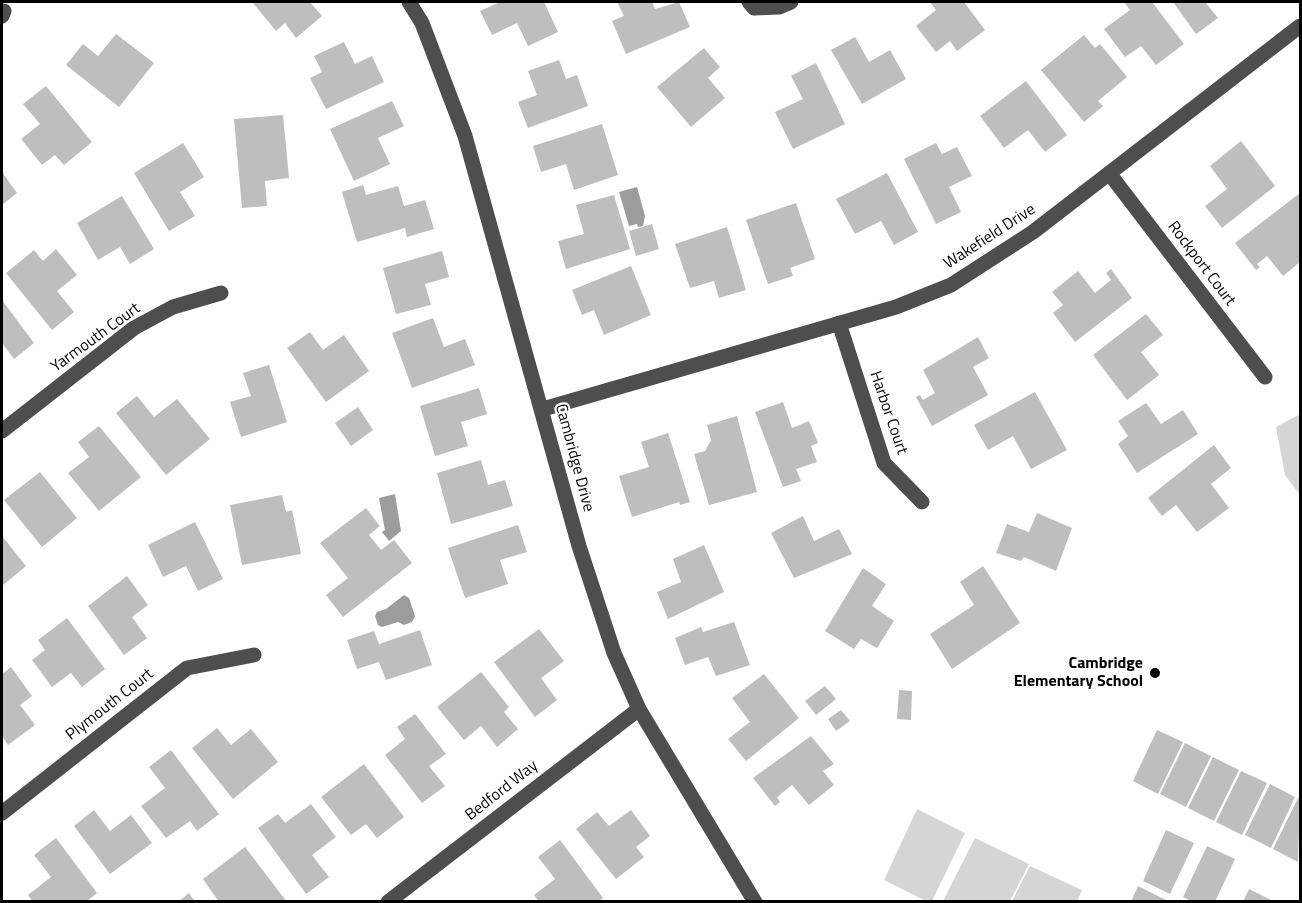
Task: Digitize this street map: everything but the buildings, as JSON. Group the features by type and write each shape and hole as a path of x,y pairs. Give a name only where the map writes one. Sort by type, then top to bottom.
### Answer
{"street":[{"name":"Cambridge Drive","path":"409,2 426,33 465,136 543,409 579,546 614,653 639,709 755,902"},
{"path":"749,2 754,8 779,7 791,2"},
{"name":"Wakefield Drive","path":"543,409 896,307 951,285 1033,232 1300,26"},
{"name":"Rockport Court","path":"1109,173 1265,377"},
{"name":"Yarmouth Court","path":"2,431 134,328 173,307 221,293"},
{"name":"Harbor Court","path":"839,323 884,463 922,502"},
{"name":"Plymouth Court","path":"2,813 187,668 254,655"},
{"name":"Bedford Way","path":"388,902 639,709"}],"shaded area":[{"path":"637,187 645,216 643,226 638,227 637,224 629,226 619,192"},
{"path":"1300,414 1300,495 1285,475 1276,427"},
{"path":"395,494 401,531 389,541 382,532 385,530 379,498"},
{"path":"404,595 409,598 415,616 412,622 404,625 398,622 382,627 378,625 375,616 377,612 386,609"},
{"path":"917,809 965,833 932,901 926,901 884,880"},
{"path":"975,838 1029,864 1010,901 943,901"},
{"path":"1030,866 1082,890 1077,901 1012,901"}],"place":[{"name":"Cambridge Elementary School","path":"1155,673"}]}
